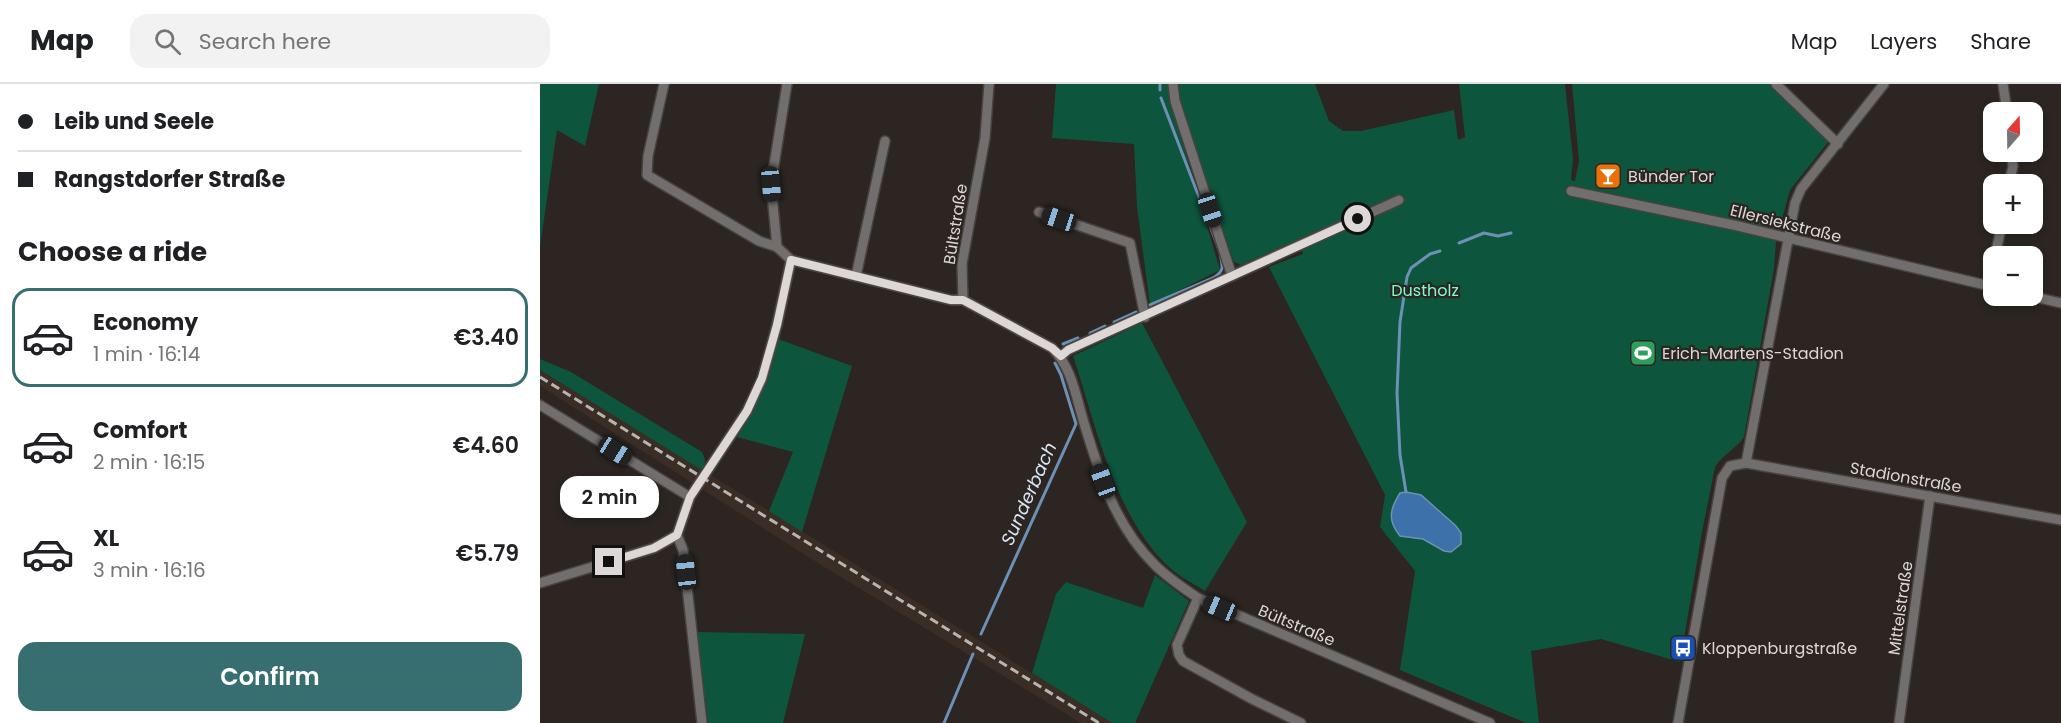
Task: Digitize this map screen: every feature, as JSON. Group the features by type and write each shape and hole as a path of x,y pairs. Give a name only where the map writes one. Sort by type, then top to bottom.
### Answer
{"street":[{"path":"664,84 648,156 647,175 759,241 777,247 791,260 951,300 963,300 1052,348 1061,356 1068,350 1399,200"},
{"path":"777,247 771,184 787,84"},
{"name":"Bültstraße","path":"963,300 962,264 985,138 988,84"},
{"path":"1173,84 1175,101 1232,276"},
{"path":"1776,84 1838,144"},
{"path":"1678,723 1722,478 1730,466 1746,463 1795,203 1801,189 1884,84"},
{"path":"2003,84 2006,102"},
{"path":"856,276 885,141"},
{"name":"Ellersiekstraße","path":"1572,191 1738,226 1788,240 1983,285"},
{"path":"1039,212 1130,243 1145,316"},
{"path":"702,723 683,550 677,535 690,497 747,411 762,378 777,325 791,260"},
{"path":"2043,299 2061,303"},
{"name":"Bültstraße","path":"1061,356 1069,371 1096,464 1109,498 1136,543 1175,583 1198,598 1490,723"},
{"path":"540,405 690,497"},
{"name":"Stadionstraße","path":"1746,463 2061,520"},
{"name":"Mittelstraße","path":"1899,723 1930,496"},
{"path":"540,583 654,548 677,535"},
{"path":"1198,598 1177,645 1183,661 1301,723"}],"shaded area":[{"path":"540,370 1112,723 1081,723 821,565 540,386"}],"green space":[{"path":"540,84 599,84 585,146 557,130 540,247"},
{"path":"1056,84 1170,84 1172,107 1220,270 1150,305 1137,207 1134,144 1052,138"},
{"name":"Dustholz","path":"1178,84 1315,84 1329,121 1343,131 1361,131 1454,110 1458,140 1465,137 1459,84 1565,84 1573,159 1571,180 1575,181 1579,161 1572,84 1771,84 1829,141 1790,190 1776,241 1774,269 1744,437 1715,467 1680,662 1601,639 1531,651 1539,723 1526,723 1400,670 1415,571 1380,527 1385,495 1269,267 1303,254 1299,239 1241,265 1234,262 1182,112"},
{"path":"1142,323 1247,522 1205,591 1170,568 1151,547 1135,523 1121,497 1099,440 1073,356"},
{"path":"778,339 852,366 802,532 769,511 793,452 737,437 762,390"},
{"path":"540,359 571,372 702,452 705,472 540,370"},
{"path":"1155,575 1189,601 1135,723 1112,723 1032,673 1056,594 1066,582 1143,608"},
{"path":"697,632 805,634 783,723 708,723"}],"water":[{"path":"1400,493 1421,495 1456,526 1461,533 1461,544 1451,552 1444,551 1423,539 1400,536 1393,525 1391,514"}],"waterway":[{"name":"Sunderbach","path":"1160,84 1160,90"},
{"name":"Sunderbach","path":"1150,305 1213,278 1220,273 1222,267 1220,252 1161,98"},
{"path":"1459,243 1484,233 1498,236 1511,233"},
{"path":"1406,492 1400,455 1397,393 1400,322 1407,277 1411,268 1430,254 1440,251"},
{"name":"Sunderbach","path":"1114,322 1136,312"},
{"name":"Sunderbach","path":"1090,333 1105,326"},
{"name":"Sunderbach","path":"1063,344 1078,338"},
{"name":"Sunderbach","path":"981,634 1076,424 1055,363"},
{"name":"Sunderbach","path":"944,723 973,654"}],"railway":[{"path":"540,377 1099,723"}],"place":[{"name":"Bünder Tor","path":"1608,176"},
{"name":"Erich-Martens-Stadion","path":"1643,353"},
{"name":"Kloppenburgstraße","path":"1683,648"}],"route":[{"path":"609,562 654,548 677,535 690,497 747,411 762,378 777,325 791,260 951,300 963,300 1052,348 1061,356 1068,350 1358,219"}]}
